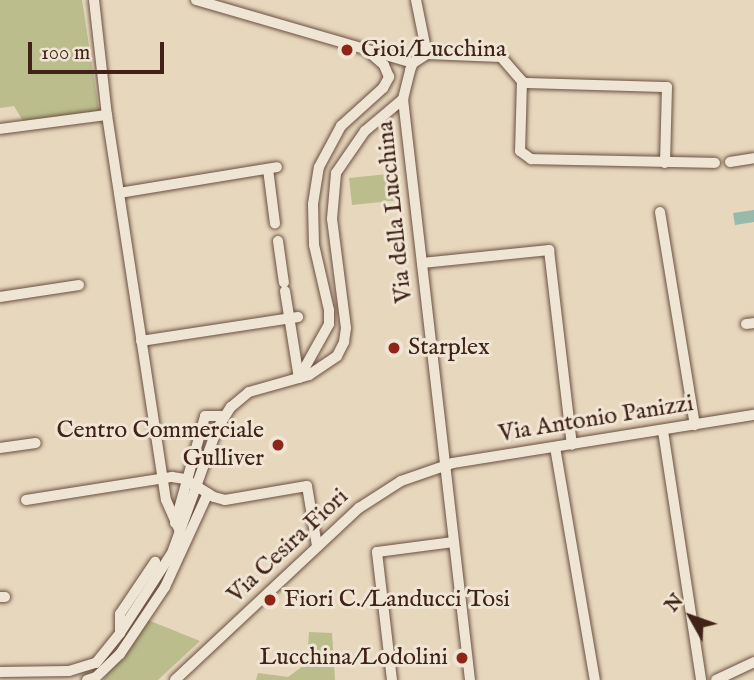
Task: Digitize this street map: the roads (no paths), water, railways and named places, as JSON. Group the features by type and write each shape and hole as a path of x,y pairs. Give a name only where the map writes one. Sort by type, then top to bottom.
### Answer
{"street":[{"path":"93,0 107,115 167,504 181,536"},
{"path":"195,0 413,64 427,54 497,56 523,83 667,87 665,163"},
{"path":"416,0 427,54"},
{"path":"299,379 329,326 313,225 316,177 324,154 346,120 388,81 387,69 367,50"},
{"name":"Via della Lucchina","path":"413,64 403,99 470,680"},
{"path":"523,83 520,150 534,160 715,163"},
{"path":"93,679 134,634 165,587 223,416 245,394 299,379 333,361 346,335 332,191 340,164 365,131 403,99"},
{"path":"0,129 107,115"},
{"path":"324,154 340,164"},
{"path":"730,162 754,158"},
{"path":"119,193 272,168 275,224"},
{"path":"660,212 695,425"},
{"path":"278,241 285,287 294,318 299,379"},
{"path":"422,263 549,250 572,445"},
{"path":"0,297 79,285"},
{"path":"141,341 294,318"},
{"name":"Via Antonio Panizzi","path":"445,465 754,415"},
{"path":"181,536 187,480 205,416 223,416"},
{"path":"663,430 701,680"},
{"path":"0,447 36,443"},
{"path":"555,447 595,680"},
{"name":"Via Cesira Fiori","path":"175,680 317,546 377,494 401,481 445,465"},
{"path":"26,500 163,478 187,480 208,493 231,499 307,486 317,546"},
{"path":"0,672 69,671 96,663 120,633 208,493"},
{"path":"392,680 377,552 453,542"},
{"path":"120,633 120,614 155,562"},
{"path":"716,680 754,662"},
{"path":"69,671 76,680"}],"place":[{"name":"Gioi/Lucchina","path":"347,50"},
{"name":"Starplex","path":"394,348"},
{"name":"Centro Commerciale Gulliver","path":"278,445"},
{"name":"Fiori C./Landucci Tosi","path":"270,600"},
{"name":"Lucchina/Lodolini","path":"462,658"}]}
